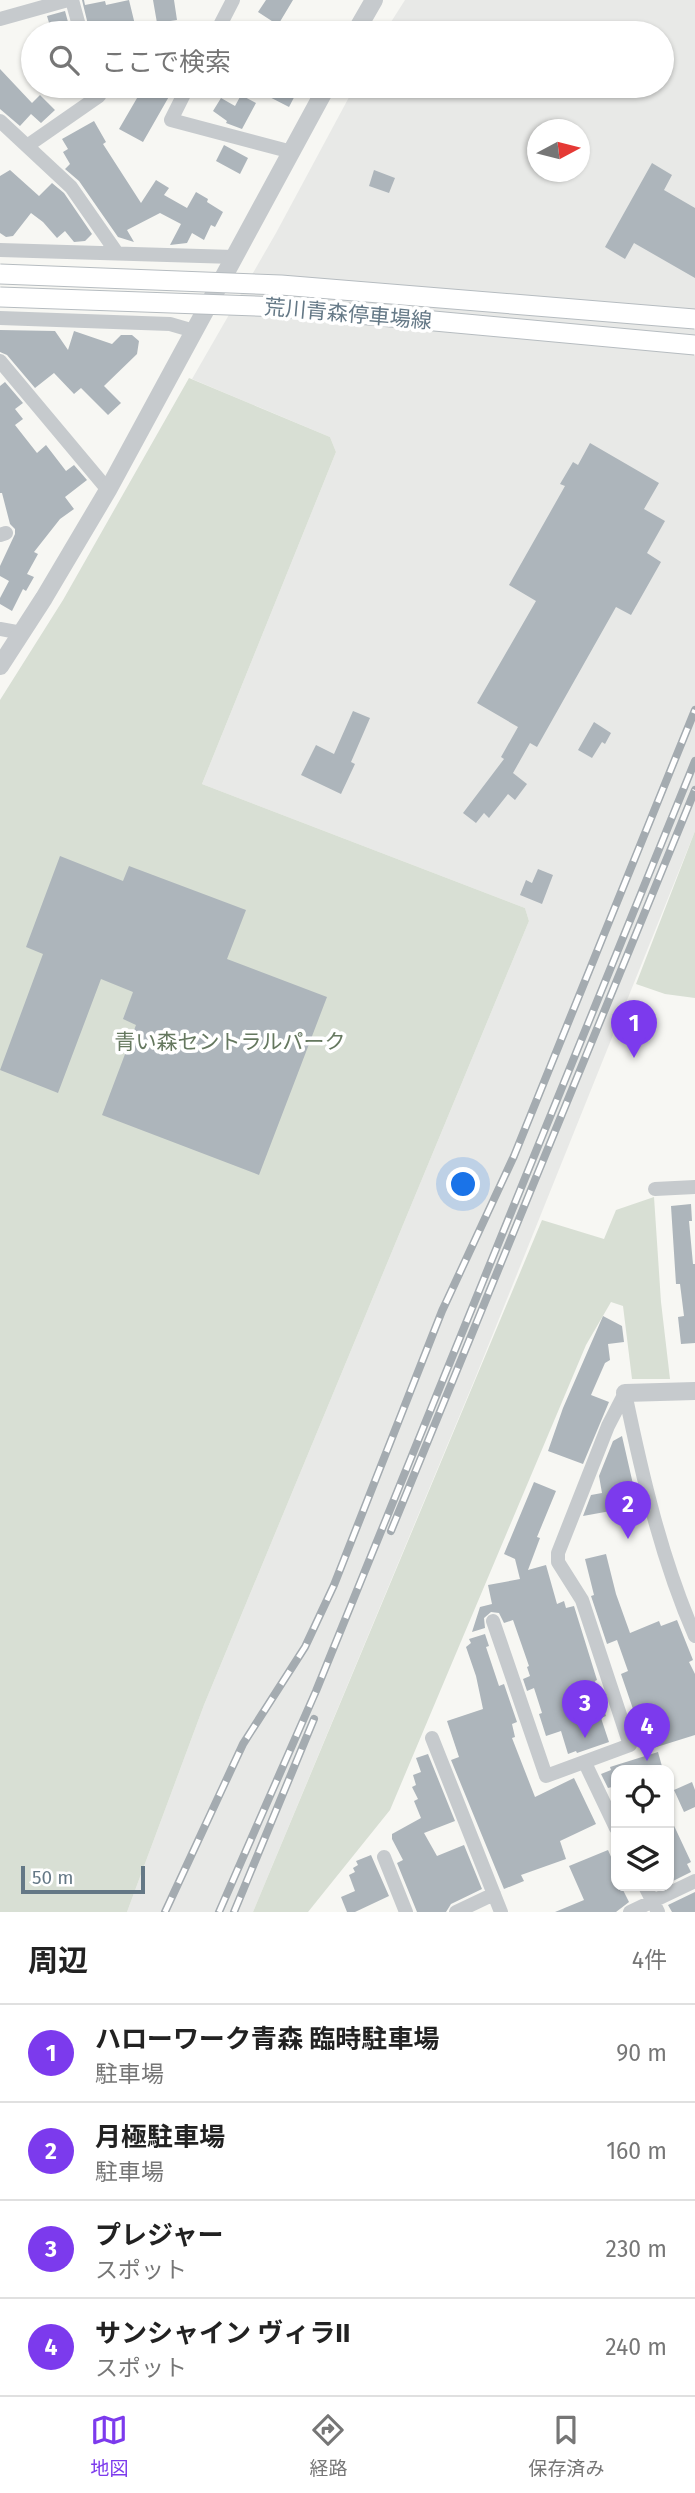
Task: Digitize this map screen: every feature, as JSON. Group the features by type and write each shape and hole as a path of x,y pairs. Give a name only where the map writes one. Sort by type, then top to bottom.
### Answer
{"main road":[{"name":"荒川青森停車場線","path":"0,274 281,285 695,319"},
{"name":"荒川青森停車場線","path":"0,297 282,307 695,345"}],"street":[{"path":"0,19 70,0 77,21"},
{"path":"222,21 233,0"},
{"path":"361,21 370,1"},
{"path":"27,146 96,98"},
{"path":"182,98 171,120 292,152"},
{"path":"0,666 108,490 321,98"},
{"path":"0,121 71,187 117,253"},
{"path":"0,250 234,257"},
{"path":"0,318 170,324 194,331"},
{"path":"0,361 108,490"},
{"path":"0,629 22,633"},
{"path":"655,1189 695,1187"},
{"path":"625,1393 695,1391"},
{"path":"625,1393 664,1554 695,1636"},
{"path":"493,1621 547,1776 630,1745 582,1600 558,1562 558,1553 608,1426 625,1393"},
{"path":"432,1738 501,1912"},
{"path":"584,1763 611,1818"},
{"path":"384,1857 406,1912"},
{"path":"630,1912 655,1907 695,1881"},
{"path":"647,1891 655,1907"},
{"path":"456,1912 494,1894"}],"shaded area":[{"path":"405,0 695,0 695,831 474,1381 253,1912 127,1912 204,1705 529,921 525,908 202,784 336,452 330,437 192,379 276,233 349,98 674,98 674,21 392,21"}],"green space":[{"name":"青い森セントラルパーク","path":"189,378 330,437 336,452 202,784 525,908 529,921 204,1705 127,1912 0,1912 0,700 63,600"},
{"path":"695,831 695,998 665,994 636,984"},
{"path":"654,1197 661,1302 670,1379 632,1379 623,1306 611,1302 586,1345 390,1810 308,1912 253,1912 542,1220 604,1239 616,1210"}],"building":[{"path":"82,0 85,5 105,1 106,5 129,0 134,21 87,21"},
{"path":"153,0 174,0 177,20 157,21"},
{"path":"266,0 293,0 280,21 272,21 258,12"},
{"path":"65,11 68,21 48,21 47,16"},
{"path":"0,69 21,91 21,98 27,98 32,103 37,98 43,98 55,110 41,123 31,114 20,126 0,109"},
{"path":"137,98 168,98 143,142 119,129"},
{"path":"221,98 235,106 239,98 256,103 242,129 226,123 227,121 213,111"},
{"path":"271,98 294,98 289,107"},
{"path":"94,121 106,142 103,144 141,203 156,180 169,188 164,195 187,208 196,192 223,212 215,227 211,225 204,240 192,233 187,243 170,245 181,224 160,213 127,230 134,242 118,237 79,181 65,169 70,164 63,152 68,149 62,139"},
{"path":"224,145 248,158 240,174 216,161"},
{"path":"652,163 672,175 664,190 695,208 695,278 634,243 625,259 605,247"},
{"path":"10,170 39,196 52,183 64,193 92,234 85,241 74,242 65,231 57,238 31,213 13,236 6,237 0,233 0,176"},
{"path":"374,170 395,178 389,193 369,186"},
{"path":"0,330 55,331 68,350 74,331 112,344 121,335 132,335 139,341 137,354 104,386 121,403 108,415 81,388 74,394 54,373 35,388 7,355 0,352"},
{"path":"5,382 23,403 15,409 23,419 15,425 37,453 46,445 66,471 74,465 87,480 65,497 74,509 60,519 34,552 38,554 27,574 34,577 26,591 23,589 12,611 0,604 0,598 9,581 0,576 0,566 15,534 0,493 0,386"},
{"path":"590,443 659,483 644,509 665,521 647,553 661,562 631,615 616,607 537,747 530,743 513,773 527,784 515,800 508,794 489,818 484,813 476,823 463,813 504,759 501,757 518,727 477,703 536,601 509,585 565,486 560,484 573,462 578,465"},
{"path":"353,711 370,718 351,762 355,764 341,794 301,775 316,745 334,754"},
{"path":"594,722 611,733 592,758 578,750"},
{"path":"60,856 123,881 129,866 246,910 227,959 327,997 259,1175 102,1115 136,1025 123,1019 133,992 101,979 58,1093 0,1070 43,954 26,947"},
{"path":"538,869 553,875 542,904 520,895 526,880 532,883"},
{"path":"691,1204 692,1221 689,1221 695,1264 695,1343 681,1344 678,1317 684,1316 680,1284 676,1284 671,1206"},
{"path":"603,1316 622,1326 624,1342 608,1344 610,1360 605,1363 591,1395 609,1402 583,1464 548,1451 563,1408"},
{"path":"622,1436 638,1506 583,1516 591,1495 602,1493 599,1476 613,1441"},
{"path":"534,1482 556,1491 537,1537 540,1538 528,1570 546,1565 557,1604 564,1601 566,1608 574,1606 606,1716 601,1718 609,1742 577,1753 568,1754 561,1731 546,1736 534,1688 527,1691 523,1679 530,1676 529,1666 513,1620 504,1623 499,1613 491,1612 484,1618 485,1628 472,1632 480,1607 492,1604 488,1585 520,1579 515,1559 504,1554"},
{"path":"606,1554 630,1633 659,1621 661,1626 677,1620 693,1660 689,1662 695,1674 695,1735 647,1750 621,1674 628,1671 617,1640 607,1644 591,1596 594,1595 585,1559"},
{"path":"485,1634 489,1646 486,1647 499,1686 504,1684 517,1722 512,1724 515,1737 512,1738 535,1797 574,1778 596,1824 560,1841 566,1859 521,1875 524,1881 504,1889 451,1760 459,1757 447,1721 483,1709 466,1647 471,1643 469,1639"},
{"path":"658,1752 662,1765 616,1765"},
{"path":"428,1754 455,1821 424,1833 437,1856 464,1845 482,1889 451,1904 446,1912 417,1912 397,1863 403,1860 392,1839 392,1834 421,1818 414,1801 418,1799 412,1787 416,1785 413,1775 421,1772 416,1758"},
{"path":"611,1770 611,1787 608,1788 601,1774"},
{"path":"692,1782 695,1807 684,1812 674,1790"},
{"path":"674,1826 691,1862 687,1864 691,1872 674,1880"},
{"path":"608,1850 611,1857 611,1891 624,1891 629,1902 616,1912 555,1912 584,1900 569,1866"},
{"path":"371,1855 389,1896 355,1912 347,1912 341,1897 355,1891 349,1875 355,1872 353,1868 358,1865 356,1861"},
{"path":"695,1892 695,1912 672,1912 668,1905"}],"railway":[{"path":"165,1912 243,1744 305,1647 334,1585 442,1311 514,1156 695,710"},
{"path":"219,1912 316,1691 695,761"},
{"path":"391,1531 695,790"},
{"path":"234,1912 314,1719"}],"place":[{"name":"ハローワーク青森 臨時駐車場","path":"634,1058"},
{"name":"月極駐車場","path":"628,1539"},
{"name":"プレジャー","path":"585,1738"},
{"name":"サンシャイン ヴィラII","path":"647,1761"}]}
